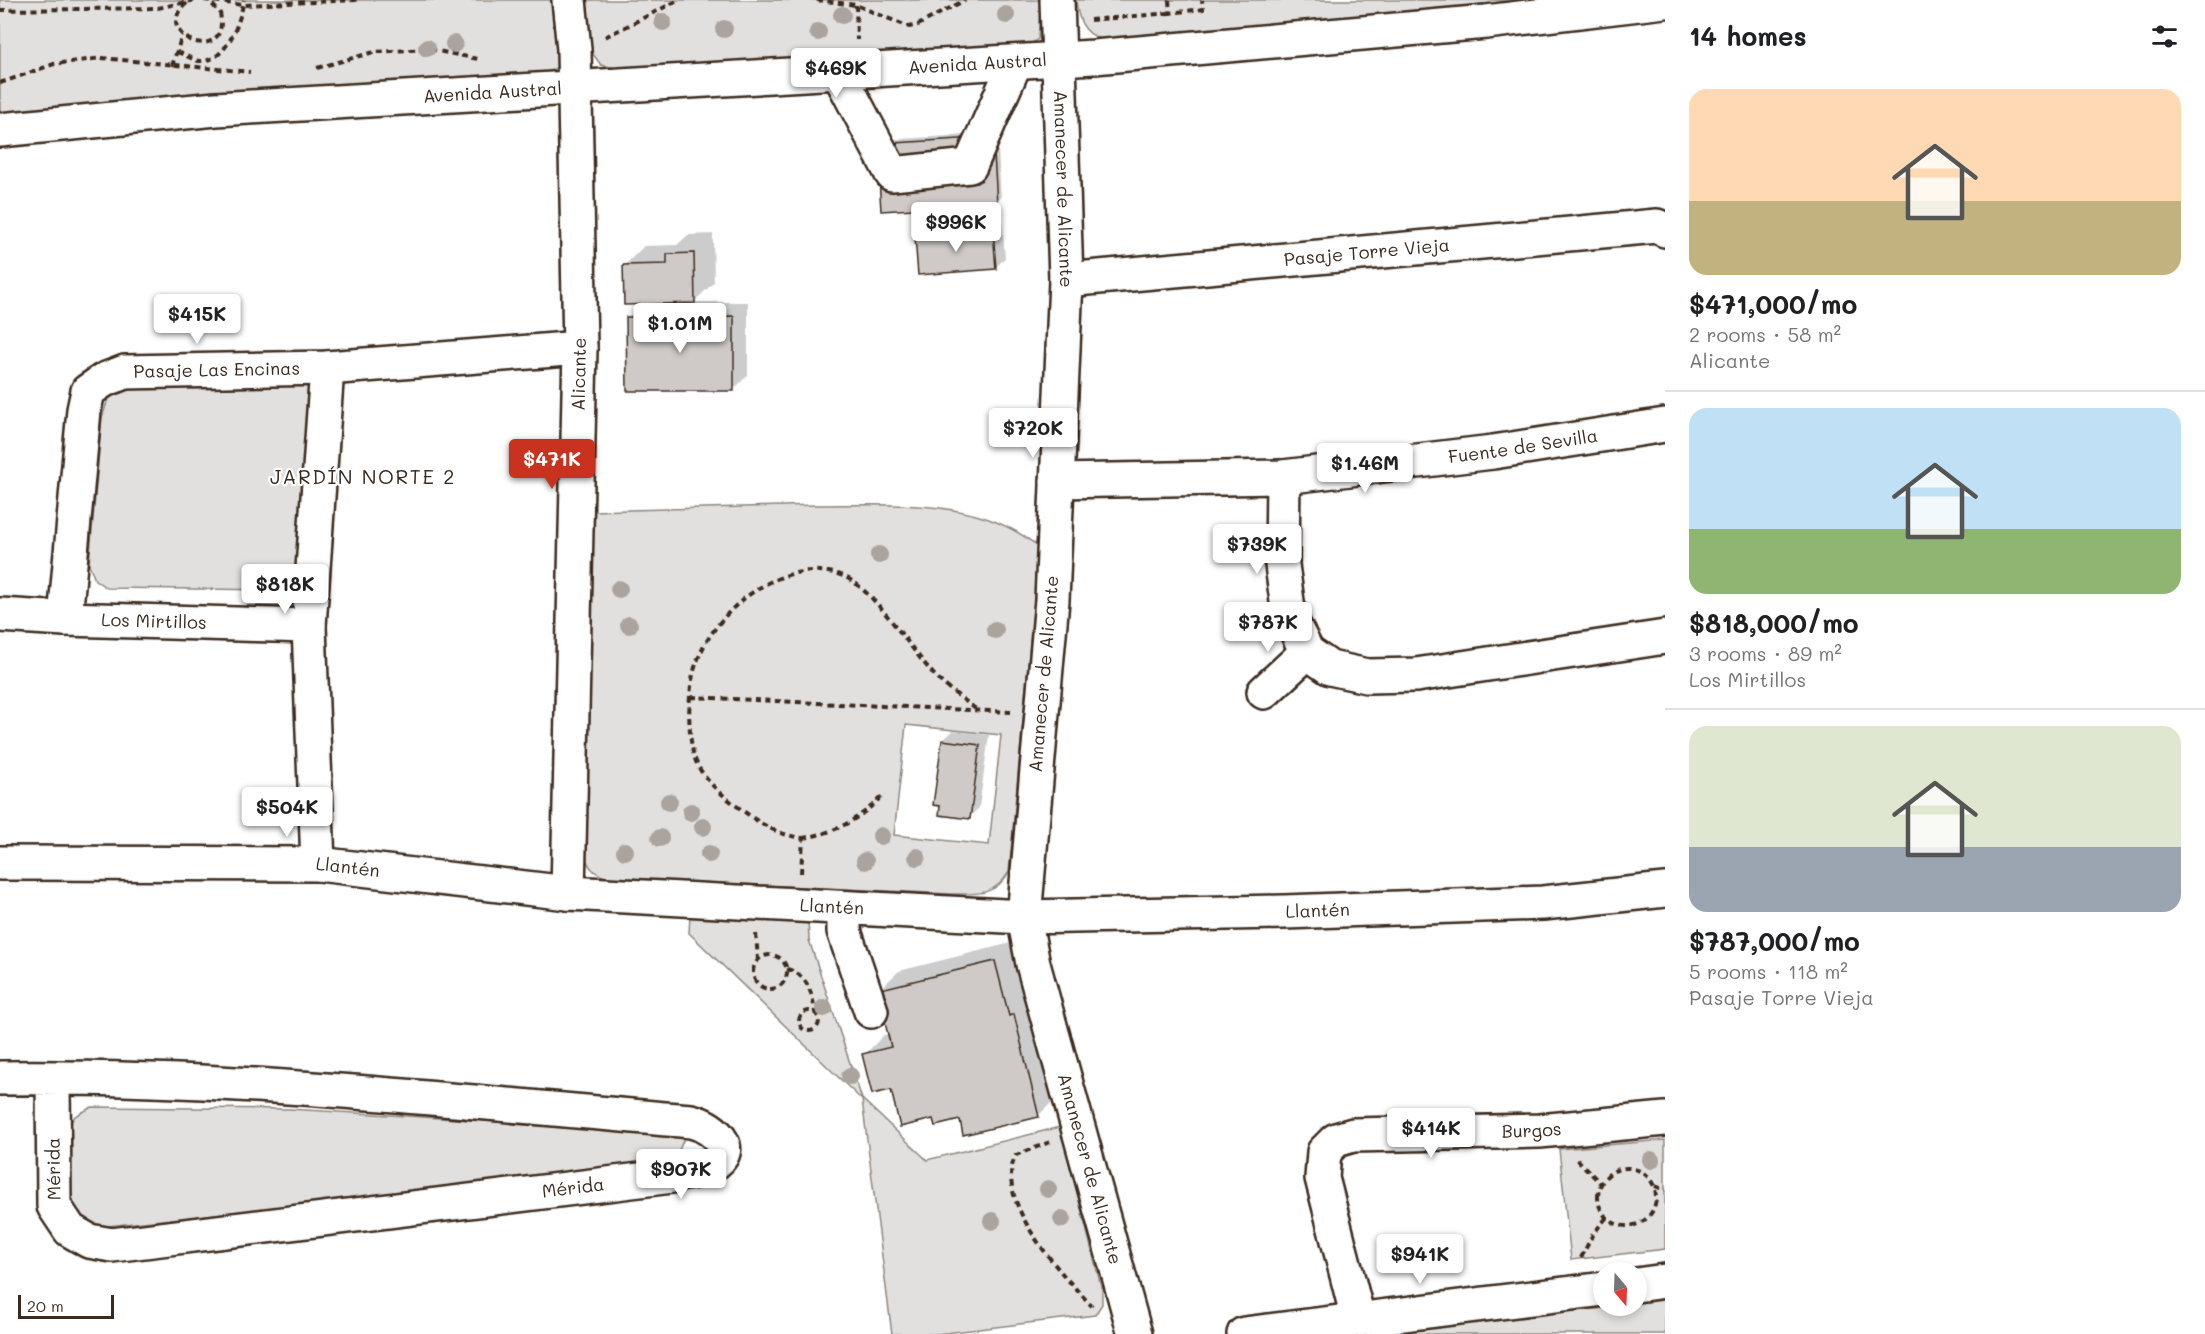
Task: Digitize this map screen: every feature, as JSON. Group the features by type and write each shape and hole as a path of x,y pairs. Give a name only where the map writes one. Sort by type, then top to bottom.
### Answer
{"street":[{"name":"Alicante","path":"568,893 580,348 574,49 569,0"},
{"name":"Avenida Austral","path":"0,130 216,109 1015,63 1288,41 1665,2"},
{"name":"Amanecer de Alicante","path":"1058,11 1066,280 1052,600 1024,917 1033,964 1135,1334"},
{"path":"839,73 892,174 970,166 1015,63"},
{"name":"Pasaje Torre Vieja","path":"1066,280 1657,226 1665,230"},
{"name":"Pasaje Las Encinas","path":"65,620 84,410 88,391 104,380 125,372 327,368 580,348"},
{"path":"318,864 309,626 327,368"},
{"name":"Fuente de Sevilla","path":"1058,482 1283,477 1493,452 1665,425"},
{"path":"1283,477 1284,591 1293,628 1307,652 1330,668 1367,676 1389,676 1627,645 1665,637"},
{"name":"Los Mirtillos","path":"0,615 65,620 309,626"},
{"path":"1264,692 1307,652"},
{"name":"Llantén","path":"0,863 318,864 568,893 1024,917 1296,912 1543,903 1665,890"},
{"path":"844,909 844,931 871,1011"},
{"name":"Mérida","path":"0,1078 53,1078 241,1084 690,1121 715,1130 722,1140 723,1150 718,1159 705,1168 672,1176 112,1245 88,1241 70,1230 54,1206 53,1078"},
{"name":"Burgos","path":"1358,1318 1322,1178 1324,1152 1336,1140 1353,1135 1539,1131 1665,1119"},
{"path":"1647,1283 1665,1281"},
{"path":"1244,1334 1593,1290"}],"path":[{"path":"0,10 158,8 195,0"},
{"path":"195,0 185,4 177,22 182,35 188,41 206,43 220,31 220,13 215,6 204,0"},
{"path":"204,0 243,2 358,0"},
{"path":"574,49 591,44 679,0"},
{"path":"817,0 869,9 909,27 918,25 965,0"},
{"path":"1169,0 1170,13"},
{"path":"1058,11 1170,13 1203,9 1202,0"},
{"path":"177,52 199,61 212,58 225,49 243,2"},
{"path":"172,66 182,35"},
{"path":"309,68 385,52 428,50 482,59"},
{"path":"0,83 54,64 102,58 172,66 258,71"},
{"path":"882,796 865,814 840,827 803,838 770,830 719,793 704,776 693,754 691,697 693,675 702,651 715,629 740,603 765,585 788,573 818,569 845,576 867,593 942,682 977,710"},
{"path":"691,697 1042,713"},
{"path":"799,906 803,838"},
{"path":"787,969 784,982 774,989 762,988 753,978 754,965 758,960 769,955 781,958 787,969 804,979 812,995 818,1019 816,1028 810,1031 801,1028 799,1022 803,1013 809,1011 815,1013"},
{"path":"1080,1134 1025,1150 1016,1155 1011,1176 1019,1209 1037,1239 1059,1270 1096,1311"},
{"path":"1620,1168 1637,1169 1650,1179 1654,1186 1655,1203 1647,1218 1640,1223 1622,1225 1607,1217 1599,1202 1599,1193 1601,1184 1612,1172 1620,1168"},
{"path":"1654,1186 1665,1190"},
{"path":"1580,1265 1593,1234 1607,1217"}],"shaded area":[{"path":"0,0 560,0 560,66 548,72 218,95 0,114"},
{"path":"586,0 1041,0 1038,39 1029,45 621,69 601,65 590,50"},
{"path":"1076,0 1524,0 1112,41 1096,37 1085,29 1079,16"},
{"path":"299,382 313,387 303,575 292,584 276,590 107,588 95,580 89,564 102,418 108,399 123,388"},
{"path":"818,505 912,506 960,511 982,517 1012,529 1039,546 1009,872 1004,880 998,886 985,892 952,894 607,878 593,870 585,856 592,511","holes":["906,725 1001,735 989,845 894,835"]},
{"path":"690,915 808,920 809,940 862,1099 927,1160 1060,1127 1102,1290 1102,1304 1095,1315 937,1334 892,1334 862,1100 689,933"},
{"path":"92,1107 289,1109 686,1133 674,1163 98,1227 85,1222 71,1212 69,1125 75,1116"},
{"path":"1665,1140 1665,1249 1571,1260 1559,1149"},
{"path":"1665,1300 1665,1334 1377,1334 1474,1321 1593,1309 1593,1316 1647,1316 1647,1302"}],"building":[{"path":"993,137 997,204 881,211 877,144"},
{"path":"993,230 996,269 918,275 915,237"},
{"path":"694,253 695,303 624,305 623,265 667,264 667,254"},
{"path":"734,316 734,391 627,391 626,317"},
{"path":"942,740 980,745 970,819 939,815 940,806 933,805"},
{"path":"995,961 1009,1016 1014,1014 1039,1117 963,1135 960,1120 935,1126 933,1119 900,1127 891,1090 872,1094 862,1054 891,1047 877,990"}],"district":[{"name":"JARDÍN NORTE 2","path":"363,477"}]}
